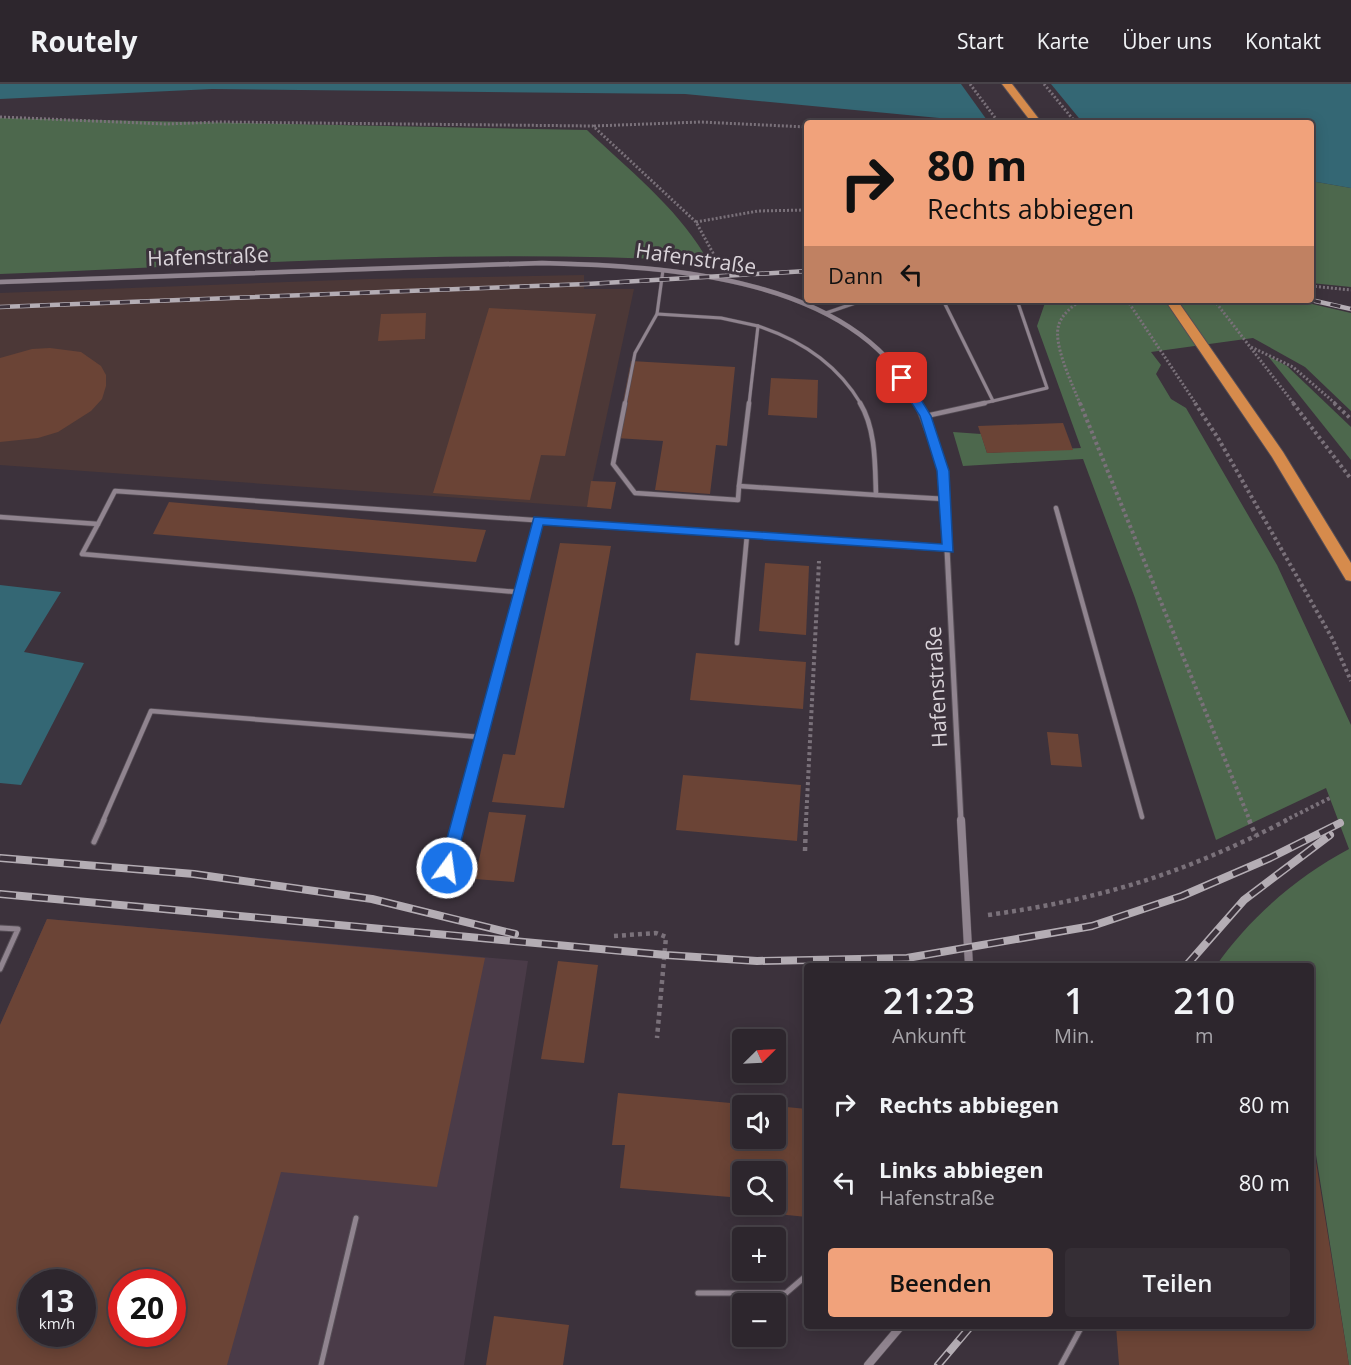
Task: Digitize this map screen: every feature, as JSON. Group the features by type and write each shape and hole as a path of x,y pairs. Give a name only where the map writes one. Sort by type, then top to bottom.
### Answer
{"highway":[{"path":"1007,84 1035,120"},
{"path":"1173,303 1278,455 1351,576"}],"street":[{"name":"Hafenstraße","path":"0,282 581,264 715,276 780,292 804,303"},
{"name":"Hafenstraße","path":"804,303 826,313 871,343 891,362 926,416 943,471 949,549 969,963"},
{"path":"868,1365 899,1329"}],"lane":[{"path":"663,270 657,314 635,353 613,464 635,494 738,500 758,326"},
{"path":"826,313 855,303"},
{"path":"944,303 993,401"},
{"path":"926,416 1047,388 1018,303"},
{"path":"657,314 758,326 794,341 843,376 865,411 874,460 876,495"},
{"path":"739,486 945,499"},
{"path":"517,592 82,554 115,491 949,549"},
{"path":"1056,508 1142,817"},
{"path":"0,517 98,524"},
{"path":"447,868 517,592 538,520"},
{"path":"737,643 747,535"},
{"path":"94,842 151,711 480,737"},
{"path":"0,928 18,929 0,969"},
{"path":"321,1365 356,1218"},
{"path":"698,1293 786,1293 804,1278"},
{"path":"1061,1365 1080,1329"}],"path":[{"path":"970,84 997,120"},
{"path":"1044,84 1074,120"},
{"path":"0,117 165,124 219,122 593,126 678,121 804,127"},
{"path":"593,126 696,222 715,256 715,276"},
{"path":"696,222 758,211 804,210"},
{"path":"1314,286 1351,290"},
{"path":"1077,303 1067,310 1058,329 1065,360 1084,417 1256,836"},
{"path":"1129,303 1218,438 1332,638 1351,681"},
{"path":"1216,303 1351,480"},
{"path":"1250,346 1273,352 1296,367 1351,419"},
{"path":"805,851 819,540"},
{"path":"966,918 1040,908 1118,891 1195,864 1332,797"},
{"path":"615,936 656,933 666,937 657,1038"}],"shaded area":[{"path":"584,275 584,289 634,289 587,507 0,465 0,293 369,279"},
{"path":"47,919 528,961 464,1365 0,1365 0,1025"}],"green space":[{"path":"0,118 587,130 665,204 704,254 696,261 609,257 435,257 0,274"},
{"path":"1314,182 1351,188 1351,287 1314,283"},
{"path":"1045,303 1308,303 1351,313 1351,411 1305,367 1253,338 1151,352 1161,365 1156,374 1171,399 1186,408 1277,565 1351,725 1351,1365 1349,1365 1314,1142 1314,963 1218,963 1259,915 1293,885 1349,849 1326,788 1216,840 1135,598 1083,459 963,466 953,432 981,434 987,453 1081,448 1037,326"},
{"path":"1268,356 1287,366 1351,427 1351,460"}],"water":[{"path":"0,84 1351,84 1351,188 1314,182 1314,120 960,120 685,94 212,89 0,99"},
{"path":"0,585 61,592 24,652 84,663 21,785 0,783"}],"pier":[{"path":"961,84 1051,84 1081,120 987,120"}],"building":[{"path":"489,308 596,314 565,456 541,455 530,500 433,493"},
{"path":"426,313 425,339 378,341 381,314"},
{"path":"50,348 81,352 101,366 106,375 106,386 102,399 91,411 58,432 38,438 0,442 0,358 32,349"},
{"path":"631,361 735,367 727,446 716,445 710,494 655,490 663,441 616,438"},
{"path":"771,378 818,380 817,418 768,415"},
{"path":"1063,423 1073,450 987,453 978,426"},
{"path":"591,481 616,482 611,509 587,507"},
{"path":"169,502 486,530 476,562 153,534"},
{"path":"560,543 611,546 564,808 492,802 503,754 515,755"},
{"path":"765,563 809,566 806,635 759,631"},
{"path":"696,653 806,662 803,709 690,700"},
{"path":"1047,732 1078,734 1082,767 1051,765"},
{"path":"683,775 801,785 797,841 676,830"},
{"path":"489,812 526,815 514,882 475,879"},
{"path":"47,919 485,958 437,1187 281,1172 227,1365 0,1365 0,1025"},
{"path":"558,961 598,965 584,1063 541,1059"},
{"path":"618,1093 732,1103 732,1149 786,1149 786,1107 804,1109 804,1217 786,1215 786,1161 732,1161 732,1197 620,1188 625,1145 612,1145"},
{"path":"1314,1149 1349,1365 1119,1365 1116,1329 1314,1329"},
{"path":"494,1316 569,1325 563,1365 486,1365"}],"railway":[{"path":"0,307 587,284 804,271"},
{"path":"1314,301 1351,309"},
{"path":"0,894 666,955 757,961 907,958 1092,926 1182,896 1270,858 1340,823"},
{"path":"1189,963 1244,900 1330,835"},
{"path":"0,858 194,874 372,899 515,934"},
{"path":"938,1365 968,1329"}],"route":[{"path":"447,868 517,592 538,520 949,549 943,471 926,416 902,378"}]}
